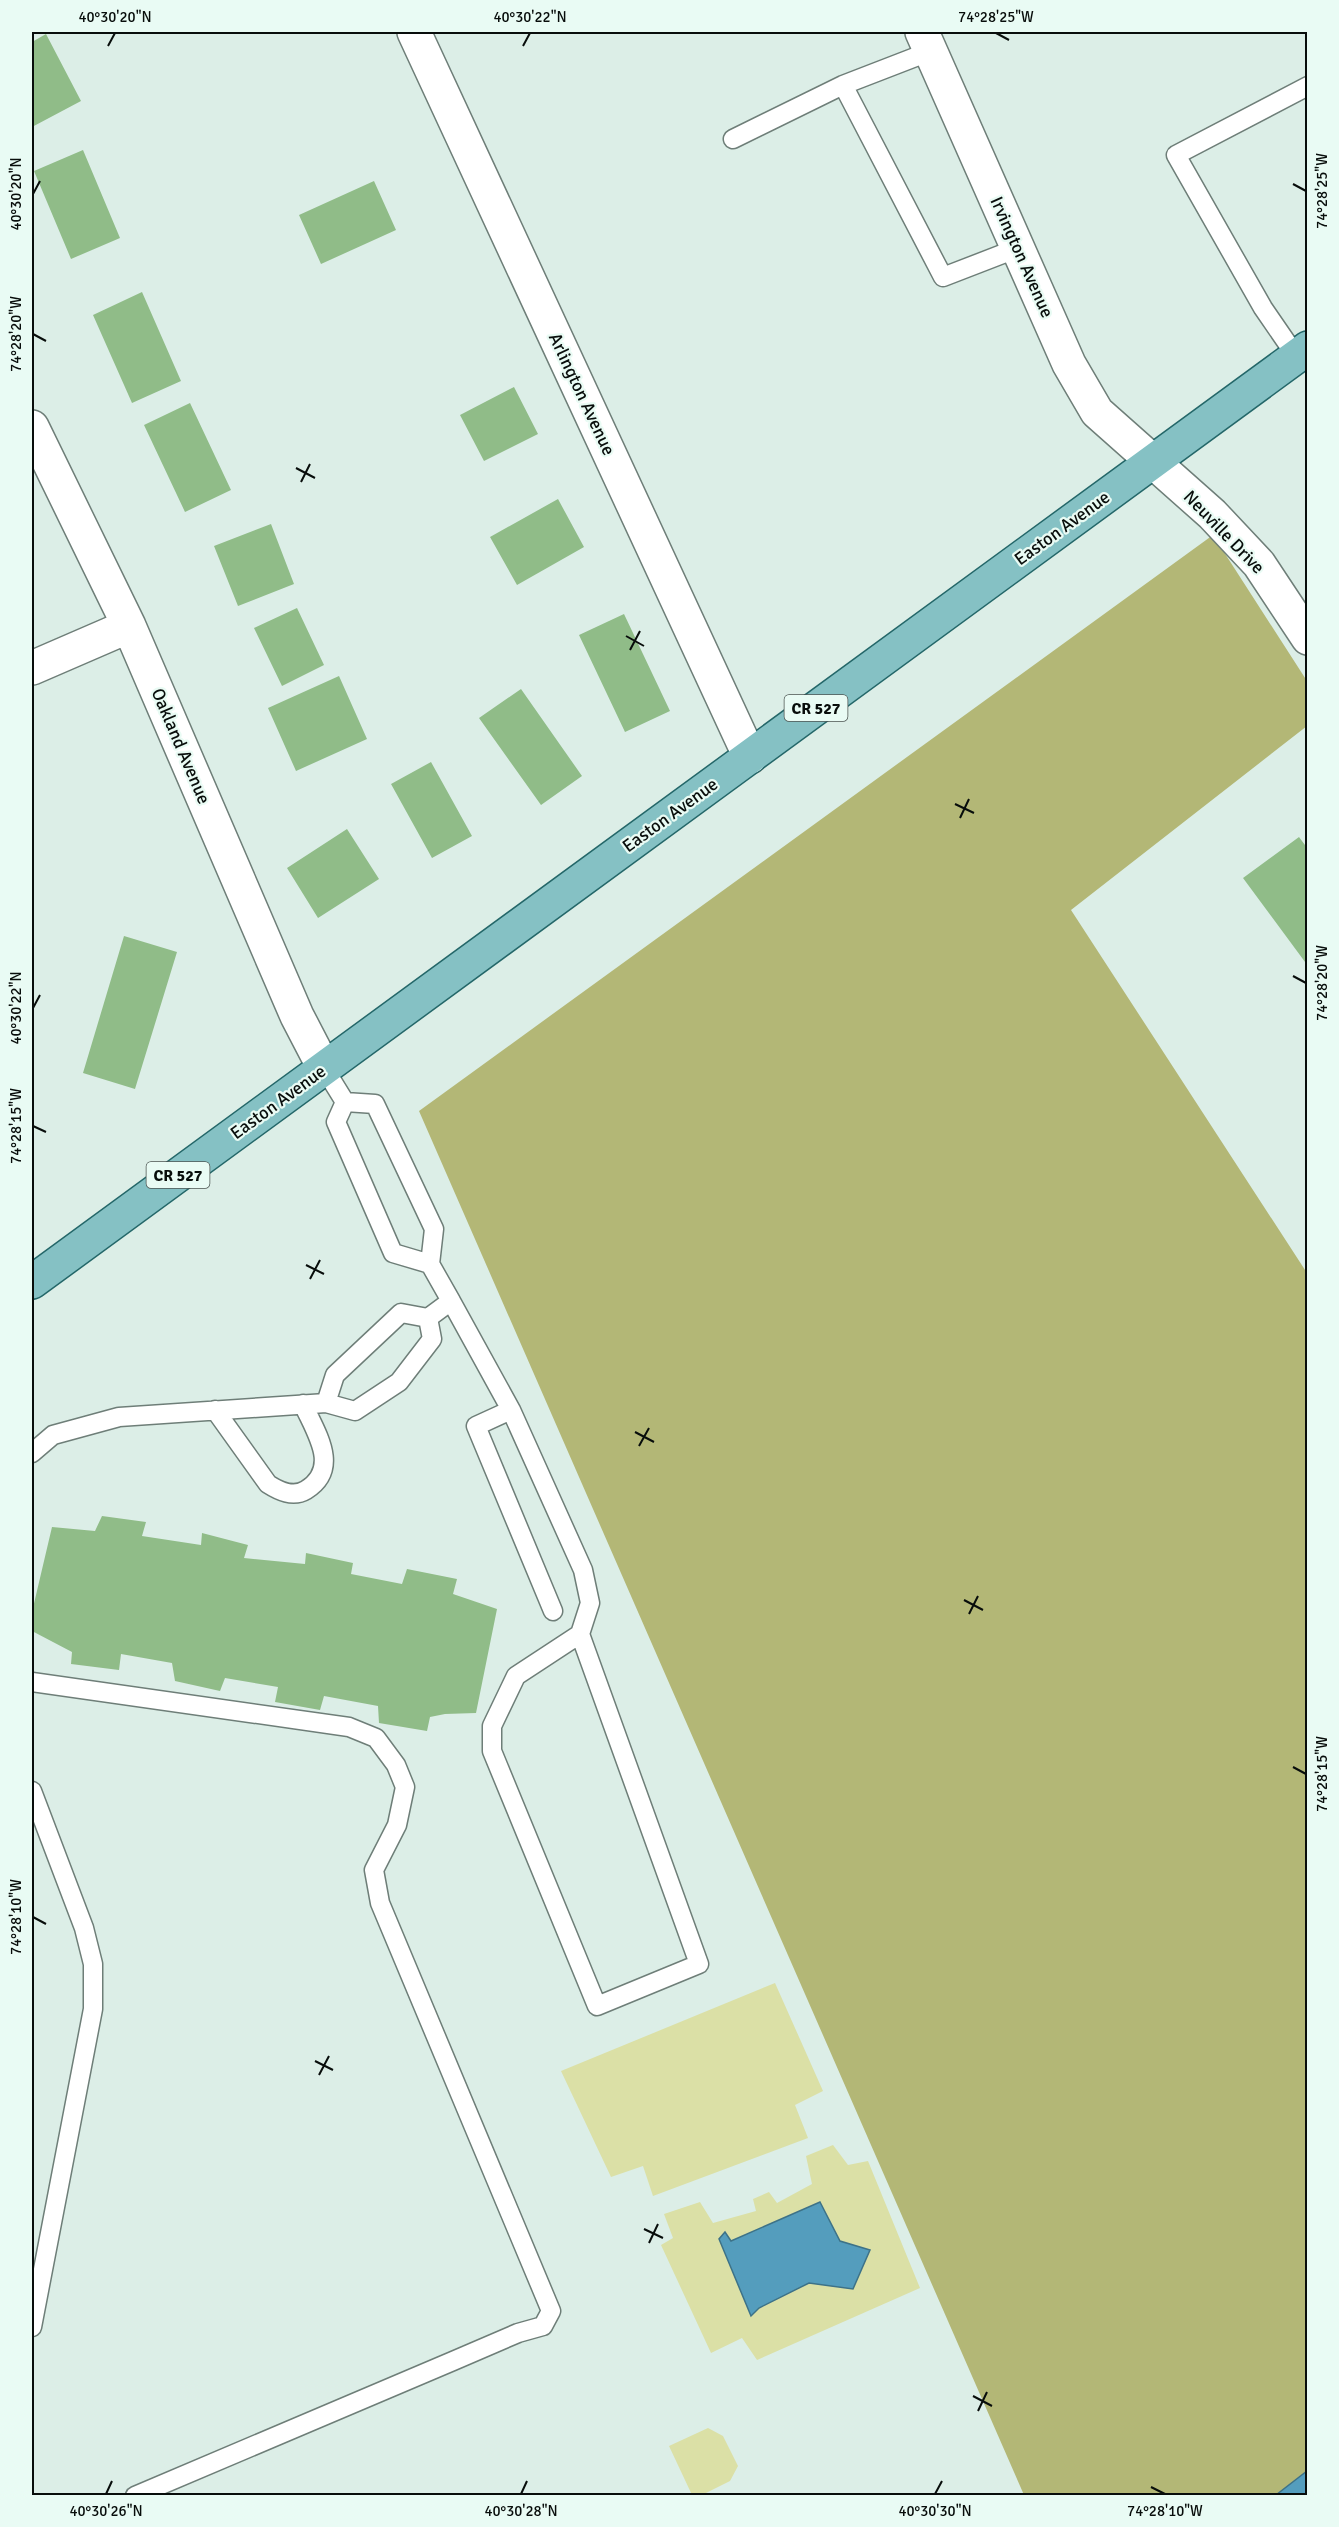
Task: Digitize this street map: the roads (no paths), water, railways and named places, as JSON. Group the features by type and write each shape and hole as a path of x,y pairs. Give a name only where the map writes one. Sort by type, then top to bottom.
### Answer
{"main road":[{"name":"Easton Avenue","path":"32,1282 1302,352"}],"street":[{"name":"Arlington Avenue","path":"414,32 750,757"},
{"name":"Irvington Avenue","path":"927,41 1069,364 1097,412 1153,462"},
{"name":"Oakland Avenue","path":"32,427 129,626 297,1016 324,1068"},
{"name":"Neuville Drive","path":"1153,462 1212,513 1259,564 1308,638"},
{"path":"32,668 129,626"}],"lane":[{"path":"733,139 927,41"},
{"path":"843,85 943,277 1018,248"},
{"path":"1302,352 1263,308 1176,155 1308,86"},
{"path":"324,1068 345,1102"},
{"path":"345,1102 375,1104 434,1229 430,1264 511,1410 583,1570 590,1603 580,1634 699,1964 597,2006 492,1751 492,1726 516,1676 580,1634"},
{"path":"345,1102 336,1122 393,1253 430,1264"},
{"path":"326,1403 334,1375 401,1313 428,1318 451,1300"},
{"path":"32,1453 53,1436 119,1416 326,1403 355,1411 399,1382 432,1339 428,1318"},
{"path":"215,1410 268,1484 280,1492 300,1494 318,1483 325,1465 321,1444 303,1404"},
{"path":"511,1410 477,1426 553,1611"},
{"path":"32,1682 349,1727 376,1738 396,1765 405,1787 397,1825 374,1870 380,1903 551,2312 543,2326 518,2333 135,2496"},
{"path":"32,1791 84,1928 93,1964 93,2008 32,2327"}],"water":[{"path":"820,2202 840,2241 870,2250 853,2289 809,2283 759,2308 751,2316 719,2239 725,2232 731,2241"},
{"path":"1307,2471 1307,2495 1276,2495"}]}
